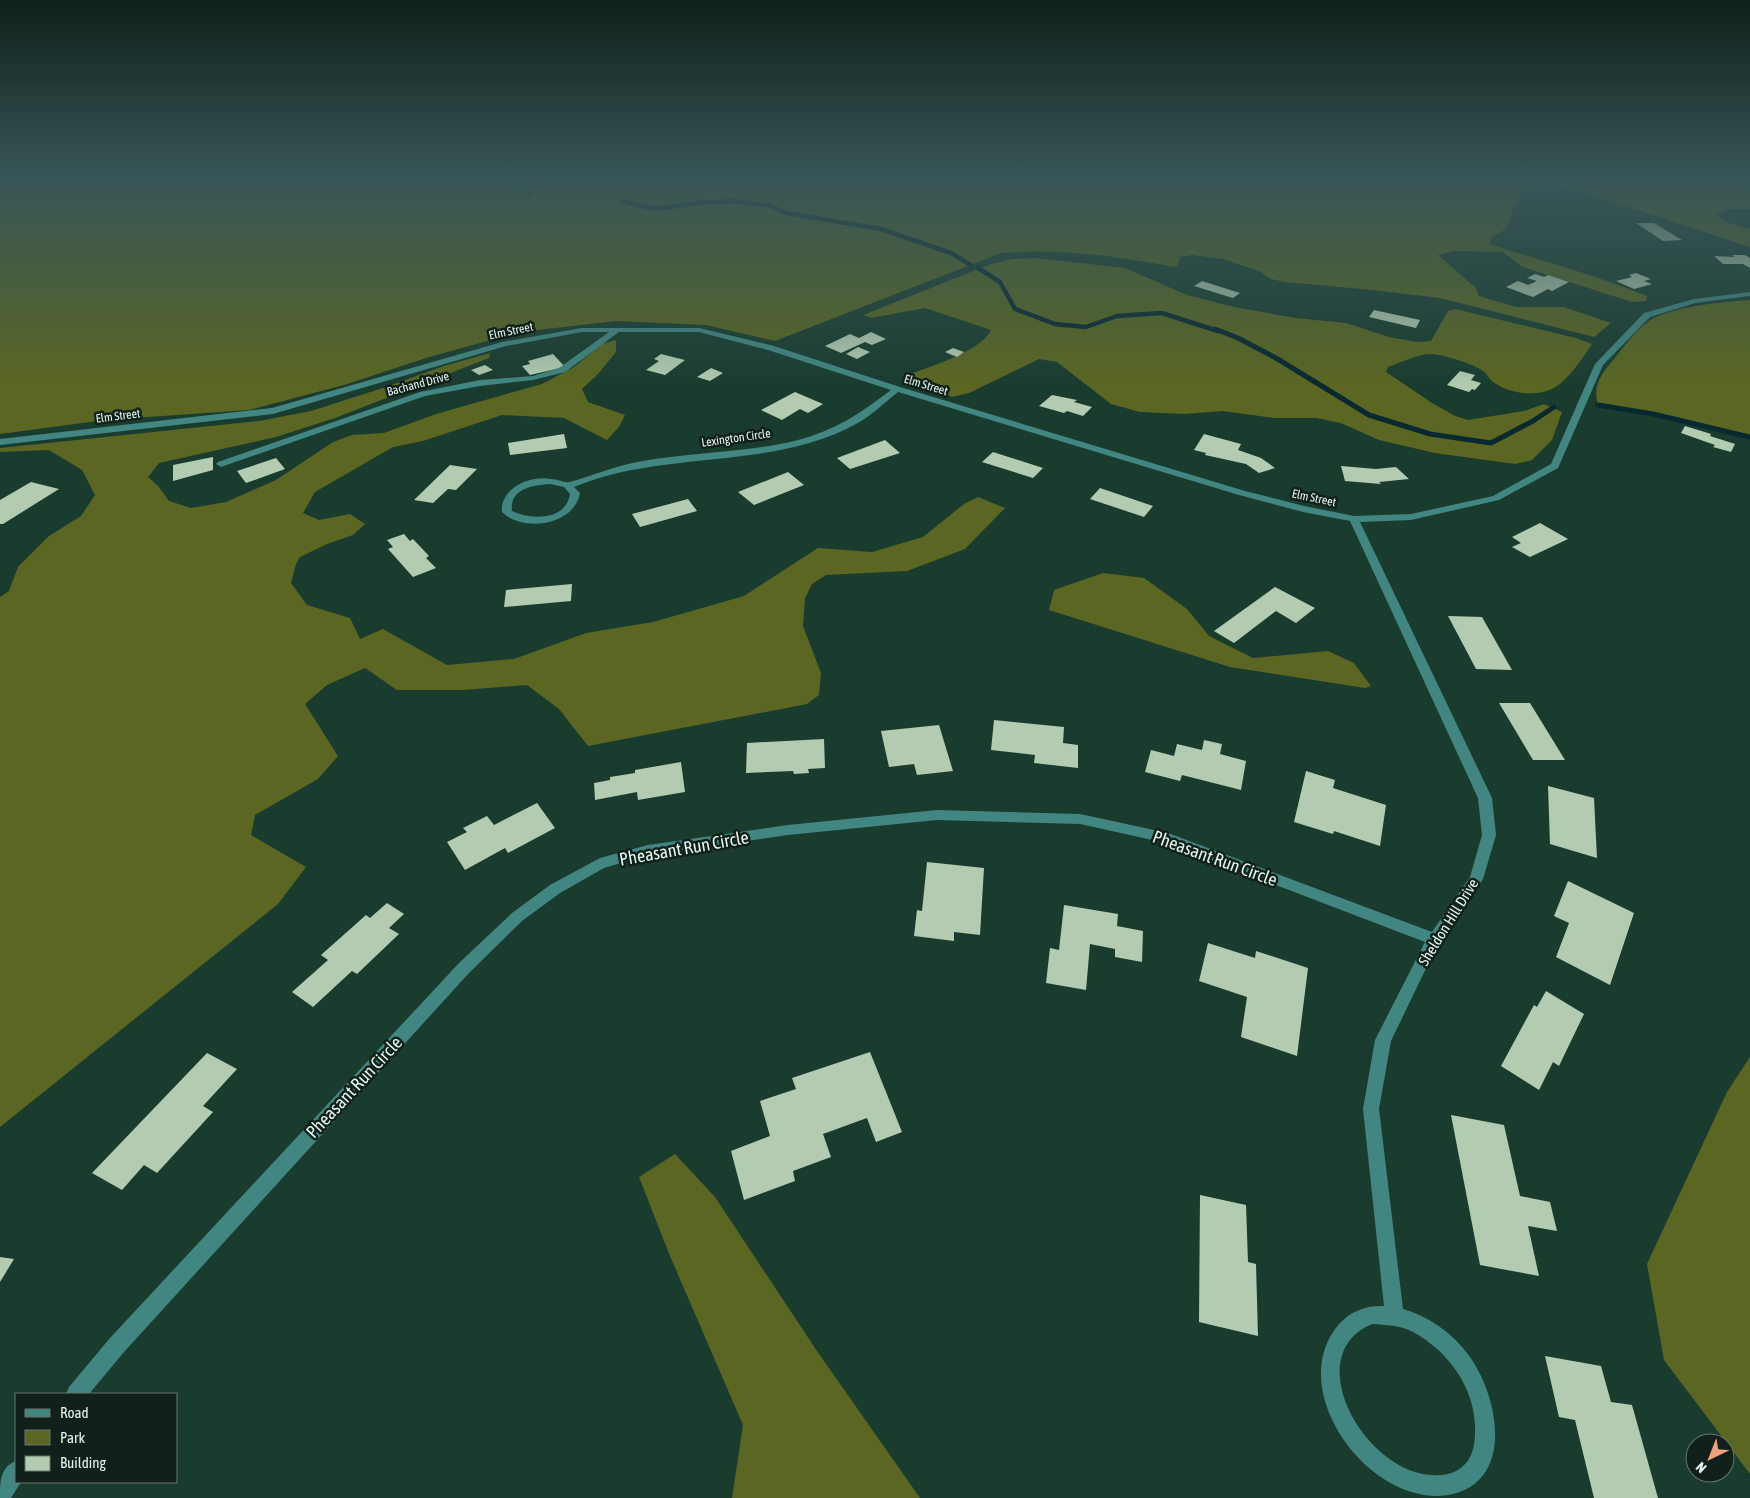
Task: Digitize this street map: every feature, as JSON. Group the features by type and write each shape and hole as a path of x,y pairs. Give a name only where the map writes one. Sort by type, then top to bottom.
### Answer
{"street":[{"name":"Elm Street","path":"0,442 273,411 505,344 582,330 699,330 771,348 897,389 1242,493 1303,509 1354,518 1411,517 1496,498 1555,466 1599,364 1647,315 1694,301 1750,294"},
{"name":"Bachand Drive","path":"221,464 423,394 480,383 533,378 562,370 617,330"},
{"name":"Lexington Circle","path":"568,486 597,475 637,464 753,450 806,440 848,425 897,389"},
{"path":"540,482 555,482 568,486 574,491 576,497 575,504 559,516 534,521 518,518 507,512 507,500 519,488 540,482"},
{"name":"Sheldon Hill Drive","path":"1354,518 1485,798 1488,835 1476,879 1434,940 1383,1040 1371,1109 1394,1316"},
{"name":"Pheasant Run Circle","path":"77,1393 117,1345 464,968 517,917 555,889 600,864 648,850 760,834 937,815 1080,819 1168,838 1434,940"},
{"path":"1372,1315 1394,1316 1420,1325 1445,1343 1466,1367 1481,1396 1487,1426 1483,1453 1470,1474 1448,1486 1421,1486 1395,1476 1371,1459 1351,1435 1337,1409 1330,1382 1331,1357 1339,1337 1353,1323 1372,1315"},
{"path":"0,1496 15,1473"}],"green space":[{"path":"0,250 1508,250 1596,277 1647,296 1646,301 1632,302 1523,267 1503,252 1454,251 1438,255 1476,288 1479,296 1516,307 1564,307 1611,323 1594,337 1440,298 1285,282 1271,279 1259,271 1223,259 1192,255 1180,257 1178,265 1174,267 1131,259 1066,252 1001,253 775,341 706,325 616,321 520,332 429,357 344,385 249,410 105,420 0,434"},
{"path":"1035,258 1125,268 1187,295 1234,307 1295,318 1346,323 1389,337 1417,342 1431,341 1448,311 1455,309 1576,338 1592,344 1574,370 1561,383 1554,388 1536,393 1509,390 1493,382 1479,368 1459,360 1432,354 1421,355 1388,367 1386,372 1432,403 1455,416 1468,420 1524,411 1544,404 1562,412 1552,440 1532,460 1515,464 1435,453 1379,440 1341,423 1316,418 1273,418 1223,411 1184,414 1140,412 1111,404 1057,362 1039,359 969,393 952,397 911,383 904,376 939,364 965,352 985,338 991,330 925,308 871,318 863,315 991,264 1012,259"},
{"path":"1750,300 1750,437 1704,425 1598,405 1596,391 1602,374 1631,338 1649,321 1684,308"},
{"path":"616,340 616,352 599,373 582,389 588,402 625,415 619,427 607,440 564,418 502,415 423,441 393,447 315,492 303,513 319,520 350,514 365,524 353,535 327,544 300,557 291,583 307,605 350,618 360,639 383,629 447,665 514,659 586,633 653,622 744,596 818,548 872,552 923,537 964,504 978,497 1005,508 965,549 907,571 826,575 812,584 805,598 803,626 821,673 819,695 807,704 588,746 559,709 527,685 463,690 397,690 365,668 327,685 305,704 338,756 318,779 255,815 251,835 306,867 278,904 0,1127 0,597 9,591 18,567 49,536 81,516 95,495 82,470 49,450 0,452 0,448 259,421 311,411 444,366 490,353 489,358 335,418 276,437 159,463 148,477 158,486 169,501 191,508 226,502 276,480 333,442 352,435 384,433 436,414 542,384 574,367 602,344"},
{"path":"1103,573 1144,578 1187,609 1209,636 1253,658 1328,651 1354,663 1371,686 1365,688 1230,667 1049,610 1054,590"},
{"path":"1750,1057 1750,1474 1735,1454 1735,1433 1719,1433 1664,1360 1647,1264 1727,1092"},
{"path":"675,1154 715,1197 817,1351 920,1498 732,1498 743,1425 670,1256 639,1177"}],"building":[{"path":"1732,255 1745,255 1750,258 1750,268 1743,264 1723,264 1714,256 1735,257"},
{"path":"1636,273 1651,279 1644,281 1652,284 1634,289 1616,281 1632,277 1629,275"},
{"path":"1535,274 1544,277 1548,275 1569,282 1552,291 1548,289 1533,297 1506,287 1518,281 1528,285 1537,281 1527,278"},
{"path":"1202,281 1240,293 1233,298 1194,286"},
{"path":"1374,310 1420,320 1416,328 1369,317"},
{"path":"871,332 886,339 872,345 865,342 841,353 825,346 850,334 859,338"},
{"path":"858,347 870,352 857,359 846,354"},
{"path":"953,348 964,352 957,357 945,352"},
{"path":"553,354 565,367 530,375 522,366 530,364 528,361"},
{"path":"661,354 685,360 665,375 646,370 659,361 654,359"},
{"path":"485,365 493,370 479,375 471,370"},
{"path":"711,368 723,373 710,381 697,377"},
{"path":"1460,371 1475,375 1471,380 1481,383 1475,390 1472,389 1469,392 1447,385"},
{"path":"795,392 823,404 808,413 800,409 782,420 761,410"},
{"path":"1052,395 1077,400 1074,402 1092,407 1083,416 1039,406"},
{"path":"1685,426 1735,444 1731,452 1713,447 1715,445 1681,433"},
{"path":"564,434 567,448 510,455 508,443"},
{"path":"1204,434 1241,444 1238,450 1261,458 1275,468 1259,473 1246,464 1205,455 1206,453 1194,450"},
{"path":"885,440 900,453 850,469 837,458"},
{"path":"993,452 1043,468 1033,478 982,462"},
{"path":"213,457 213,470 173,481 173,465"},
{"path":"276,458 285,469 246,483 237,471"},
{"path":"450,465 477,469 456,490 448,489 433,503 414,500"},
{"path":"1341,466 1376,469 1396,467 1409,479 1379,482 1381,484 1345,481"},
{"path":"788,472 804,485 754,505 738,492"},
{"path":"31,482 59,489 3,524 0,524 0,500"},
{"path":"1100,488 1153,506 1144,517 1090,499"},
{"path":"688,499 697,511 640,527 632,514"},
{"path":"1540,523 1568,539 1530,557 1512,547 1521,543 1512,537"},
{"path":"404,534 410,541 413,539 429,556 426,558 436,568 413,577 388,549 393,547 387,540"},
{"path":"572,584 571,601 504,607 506,590"},
{"path":"1275,587 1315,608 1296,623 1276,611 1234,643 1214,631"},
{"path":"1448,616 1482,617 1512,670 1476,669"},
{"path":"1499,703 1530,703 1565,760 1533,760"},
{"path":"994,720 1064,727 1063,743 1078,745 1078,768 1034,763 1035,755 991,750"},
{"path":"939,725 953,771 917,775 914,764 889,767 881,731"},
{"path":"824,739 825,768 808,769 809,773 794,774 793,771 746,773 747,743"},
{"path":"1204,740 1222,744 1220,754 1246,761 1241,790 1182,775 1180,781 1145,772 1151,750 1174,756 1177,744 1202,750"},
{"path":"681,762 685,792 638,800 637,792 595,800 594,783 610,780 610,777 635,773 635,770"},
{"path":"1306,771 1335,780 1333,788 1386,805 1380,846 1334,831 1333,834 1294,822"},
{"path":"1548,786 1594,798 1597,858 1550,844"},
{"path":"537,803 555,828 508,853 505,848 465,870 447,842 467,832 463,828 487,816 494,825"},
{"path":"927,862 984,868 980,935 954,932 954,941 914,936 917,910 922,911"},
{"path":"1568,881 1634,913 1610,985 1556,957 1569,923 1554,916"},
{"path":"387,903 404,914 389,928 399,934 357,974 352,971 313,1007 292,992 328,960 321,955 366,915 370,918"},
{"path":"1064,905 1118,914 1117,926 1143,931 1142,962 1115,957 1115,949 1090,944 1086,990 1046,983 1050,948 1059,950"},
{"path":"1208,943 1255,958 1256,951 1308,968 1297,1056 1241,1037 1247,997 1199,981"},
{"path":"1546,991 1584,1014 1559,1066 1553,1062 1539,1090 1501,1066 1534,1005 1537,1007"},
{"path":"870,1052 902,1132 876,1142 867,1118 823,1134 831,1157 793,1171 795,1181 744,1200 731,1151 770,1136 760,1101 796,1089 792,1078"},
{"path":"207,1053 237,1069 203,1106 213,1112 157,1173 144,1165 122,1190 92,1173"},
{"path":"1451,1115 1504,1125 1520,1196 1550,1202 1557,1231 1528,1226 1539,1276 1480,1265"},
{"path":"1200,1195 1246,1205 1248,1262 1256,1264 1258,1336 1199,1322"},
{"path":"0,1257 14,1259 0,1282"},
{"path":"1545,1356 1601,1366 1611,1402 1632,1405 1658,1498 1594,1498 1575,1420 1559,1417"}],"waterway":[{"path":"942,250 971,265"},
{"path":"978,268 1000,282 1015,309 1055,324 1086,327 1117,316 1162,313 1218,331"},
{"path":"1215,329 1238,338 1276,358 1369,415 1430,434 1491,443 1533,421 1554,407"},
{"path":"1598,405 1653,414 1750,437"}]}
